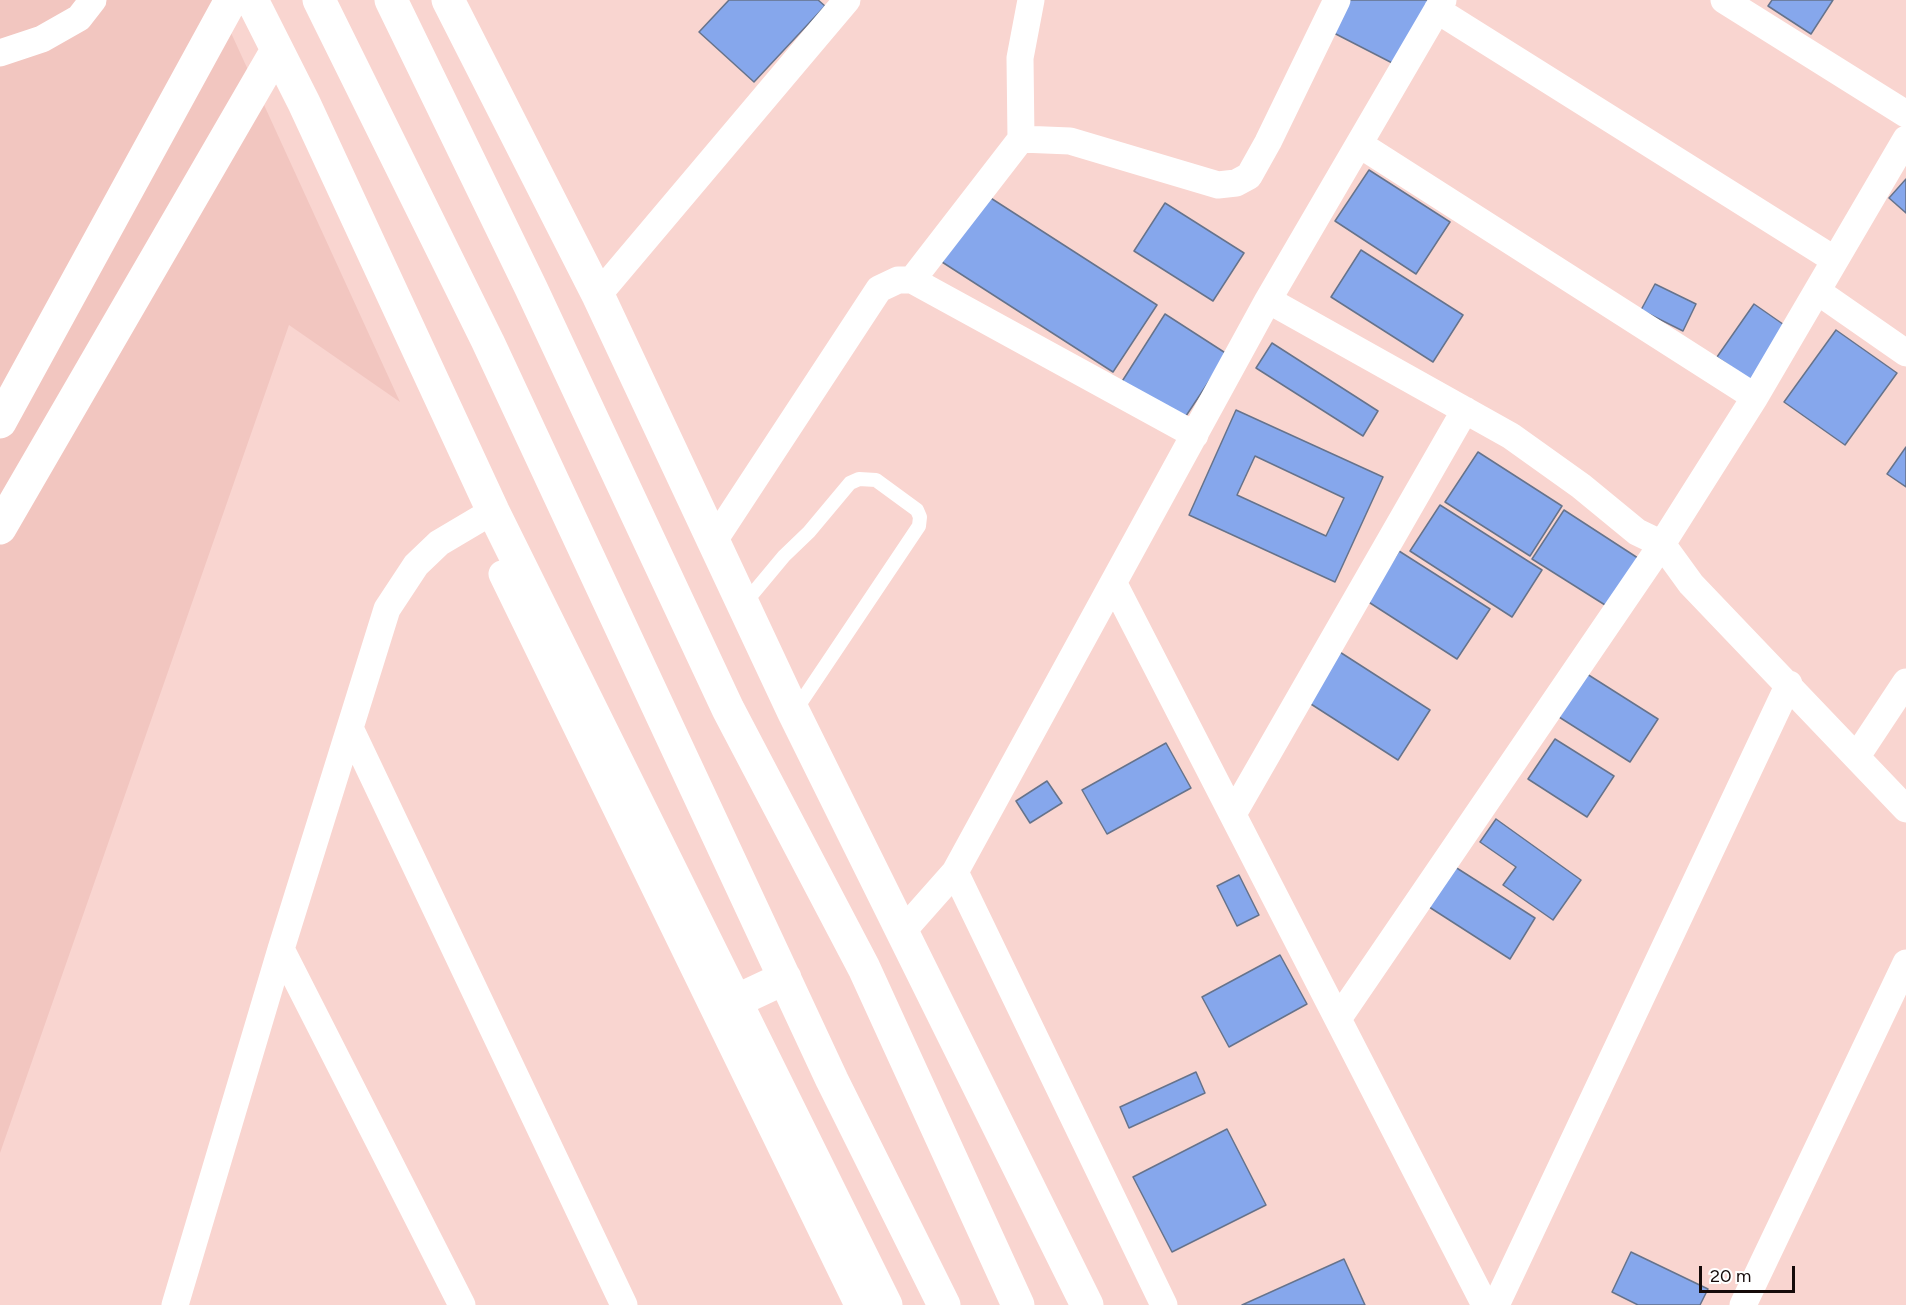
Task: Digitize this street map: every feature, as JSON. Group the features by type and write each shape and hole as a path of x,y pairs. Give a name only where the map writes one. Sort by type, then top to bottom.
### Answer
{"main road":[{"path":"0,422 231,0"},
{"path":"252,0 493,512 886,1305"},
{"path":"319,0 488,342 785,978 944,1305"},
{"path":"391,0 531,288 728,709 864,968 1018,1305"},
{"path":"448,0 598,295 715,539 794,713 1087,1305"},
{"path":"0,528 277,50"},
{"path":"736,1001 785,978"}],"street":[{"path":"0,53 42,39 79,18 93,0"},
{"path":"598,295 847,0"},
{"path":"912,280 1021,139 1020,58 1031,0"},
{"path":"1021,139 1070,141 1218,185 1236,183 1249,176 1268,142 1337,0"},
{"path":"1724,0 1906,114"},
{"path":"901,933 955,872 1268,300 1440,5 1835,260"},
{"path":"1338,1019 1662,544 1755,397 1906,139"},
{"path":"1359,144 1755,397"},
{"path":"715,539 879,289 898,280 912,280 1195,435"},
{"path":"1817,291 1906,353"},
{"path":"1268,300 1511,436 1581,486 1637,532 1662,544 1691,584 1906,809"},
{"path":"1233,814 1465,410"},
{"path":"175,1305 281,949 387,609 416,565 439,543 493,512"},
{"path":"502,574 858,1305"},
{"path":"1114,584 1485,1305"},
{"path":"1857,756 1906,682"},
{"path":"1496,1305 1788,684"},
{"path":"350,728 624,1305"},
{"path":"955,872 1164,1305"},
{"path":"281,949 462,1305"},
{"path":"1743,1305 1906,963"}],"lane":[{"path":"744,604 850,483 859,479 876,480 917,510 920,517 919,526 794,713"}],"shaded area":[{"path":"0,0 216,0 400,402 289,325 0,1153"}],"building":[{"path":"729,0 818,0 825,6 754,82 699,32"},
{"path":"1344,0 1435,0 1400,67 1328,30"},
{"path":"1772,0 1833,0 1811,34 1768,6"},
{"path":"1369,170 1450,222 1416,274 1335,221"},
{"path":"1906,179 1906,213 1889,198"},
{"path":"986,195 1157,305 1113,372 942,262"},
{"path":"1165,203 1244,253 1213,301 1134,251"},
{"path":"1361,250 1463,315 1433,362 1331,297"},
{"path":"1655,284 1696,304 1683,331 1641,310"},
{"path":"1754,304 1790,329 1753,382 1717,357"},
{"path":"1165,314 1227,354 1182,422 1121,383"},
{"path":"1836,330 1897,373 1845,445 1784,402"},
{"path":"1272,343 1378,411 1363,436 1256,368"},
{"path":"1236,410 1383,477 1335,582 1189,515","holes":["1255,456 1344,498 1326,536 1237,495"]},
{"path":"1906,447 1906,487 1887,474"},
{"path":"1478,452 1562,506 1530,556 1445,502"},
{"path":"1440,505 1542,570 1512,617 1410,551"},
{"path":"1564,510 1644,562 1613,610 1532,559"},
{"path":"1399,551 1490,609 1457,659 1367,601"},
{"path":"1332,647 1430,710 1398,760 1300,697"},
{"path":"1587,674 1658,719 1630,762 1559,717"},
{"path":"1555,739 1614,776 1587,817 1528,779"},
{"path":"1166,743 1191,788 1107,834 1082,790"},
{"path":"1047,781 1062,803 1030,823 1016,801"},
{"path":"1496,819 1581,880 1553,920 1503,885 1516,867 1480,842"},
{"path":"1452,865 1535,918 1510,959 1426,905"},
{"path":"1239,875 1259,915 1237,926 1217,886"},
{"path":"1280,955 1307,1004 1229,1047 1202,997"},
{"path":"1196,1072 1205,1093 1129,1128 1120,1107"},
{"path":"1227,1129 1266,1205 1172,1252 1133,1177"},
{"path":"1631,1252 1708,1289 1700,1305 1638,1305 1612,1292"},
{"path":"1344,1259 1365,1305 1242,1305"}]}
